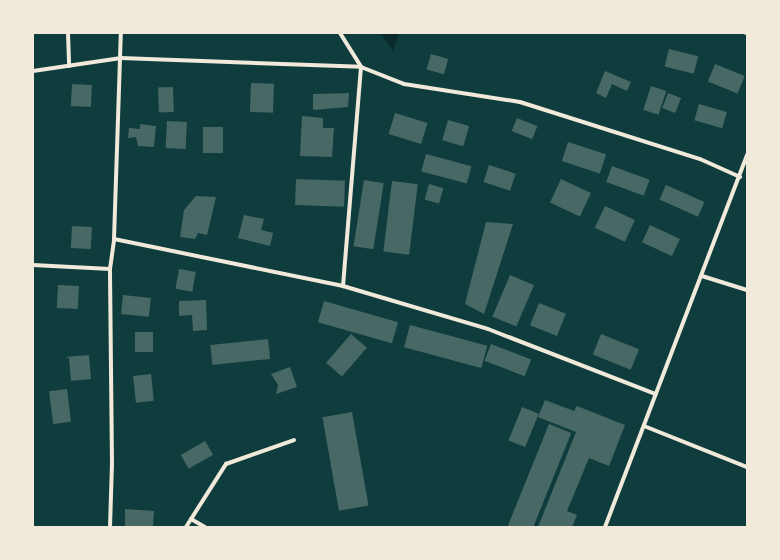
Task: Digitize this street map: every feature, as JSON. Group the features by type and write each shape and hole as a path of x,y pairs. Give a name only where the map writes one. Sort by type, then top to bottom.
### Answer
{"street":[{"path":"68,33 69,66"},
{"path":"110,527 112,464 110,269 114,238 121,58 120,33"},
{"path":"340,33 361,66 343,286"},
{"path":"33,71 121,58 361,66 404,84 520,102 700,159 740,177"},
{"path":"604,527 702,276 747,155"},
{"path":"114,238 343,286 488,329 656,394"},
{"path":"33,265 110,269"},
{"path":"702,276 747,290"},
{"path":"644,426 747,467"},
{"path":"186,527 226,464 294,440"},
{"path":"191,519 205,527"}],"water":[{"path":"381,33 399,33 393,51"}],"building":[{"path":"669,49 698,56 694,74 665,66"},
{"path":"431,54 448,59 444,74 427,69"},
{"path":"715,64 745,76 738,94 708,82"},
{"path":"605,71 631,82 627,91 612,84 606,98 596,93"},
{"path":"251,83 274,84 273,113 250,112"},
{"path":"72,84 92,85 91,107 71,106"},
{"path":"651,86 666,91 658,115 643,110"},
{"path":"173,87 174,112 159,113 158,88"},
{"path":"349,93 348,107 313,110 313,94"},
{"path":"668,93 681,98 675,113 662,108"},
{"path":"699,104 727,112 722,128 694,120"},
{"path":"395,113 428,123 421,144 389,134"},
{"path":"302,116 323,118 323,128 334,128 332,157 300,156"},
{"path":"517,118 537,126 532,139 512,131"},
{"path":"448,120 469,126 463,146 442,140"},
{"path":"167,121 187,122 186,149 166,148"},
{"path":"140,124 156,126 154,147 138,146 136,137 128,138 129,128 140,129"},
{"path":"203,127 223,127 223,153 203,153"},
{"path":"568,142 606,154 600,173 562,161"},
{"path":"426,154 471,166 467,184 421,171"},
{"path":"489,165 516,174 510,191 483,182"},
{"path":"612,166 650,180 644,196 606,182"},
{"path":"296,179 345,181 344,207 295,205"},
{"path":"561,179 591,193 580,217 550,203"},
{"path":"364,180 384,183 373,249 354,246"},
{"path":"392,181 418,184 409,255 383,251"},
{"path":"429,184 443,188 439,204 425,199"},
{"path":"666,185 704,202 698,217 659,200"},
{"path":"196,196 216,197 207,235 198,233 195,239 180,237 184,210"},
{"path":"605,206 635,220 625,242 595,228"},
{"path":"244,215 264,219 261,230 273,233 270,246 238,238"},
{"path":"486,222 513,224 484,314 465,304"},
{"path":"650,225 680,239 672,256 642,242"},
{"path":"72,226 92,227 91,249 71,248"},
{"path":"179,269 196,272 192,292 176,289"},
{"path":"510,275 534,285 516,327 492,316"},
{"path":"58,285 79,286 78,309 57,308"},
{"path":"123,295 151,298 149,317 121,314"},
{"path":"206,300 207,330 193,331 192,315 179,316 179,301"},
{"path":"324,301 398,322 392,343 318,322"},
{"path":"539,303 566,314 557,336 530,325"},
{"path":"410,325 487,346 481,368 404,347"},
{"path":"135,332 153,332 153,352 135,352"},
{"path":"351,334 367,348 342,376 326,363"},
{"path":"601,334 639,349 631,370 593,354"},
{"path":"268,339 270,359 212,365 210,345"},
{"path":"491,344 531,359 525,376 485,361"},
{"path":"89,355 91,379 71,381 69,358 65,357"},
{"path":"290,367 297,387 276,394 278,385 271,374"},
{"path":"151,374 154,401 136,403 133,376"},
{"path":"67,389 71,422 53,424 49,391"},
{"path":"545,400 574,411 577,406 625,425 609,466 589,458 567,511 577,515 572,527 538,527 576,432 538,417"},
{"path":"522,407 539,414 525,447 509,440"},
{"path":"352,412 368,506 339,511 322,417"},
{"path":"549,424 571,433 533,527 507,527"},
{"path":"205,441 213,455 189,469 181,455"},
{"path":"125,509 154,511 153,527 125,527"}]}
